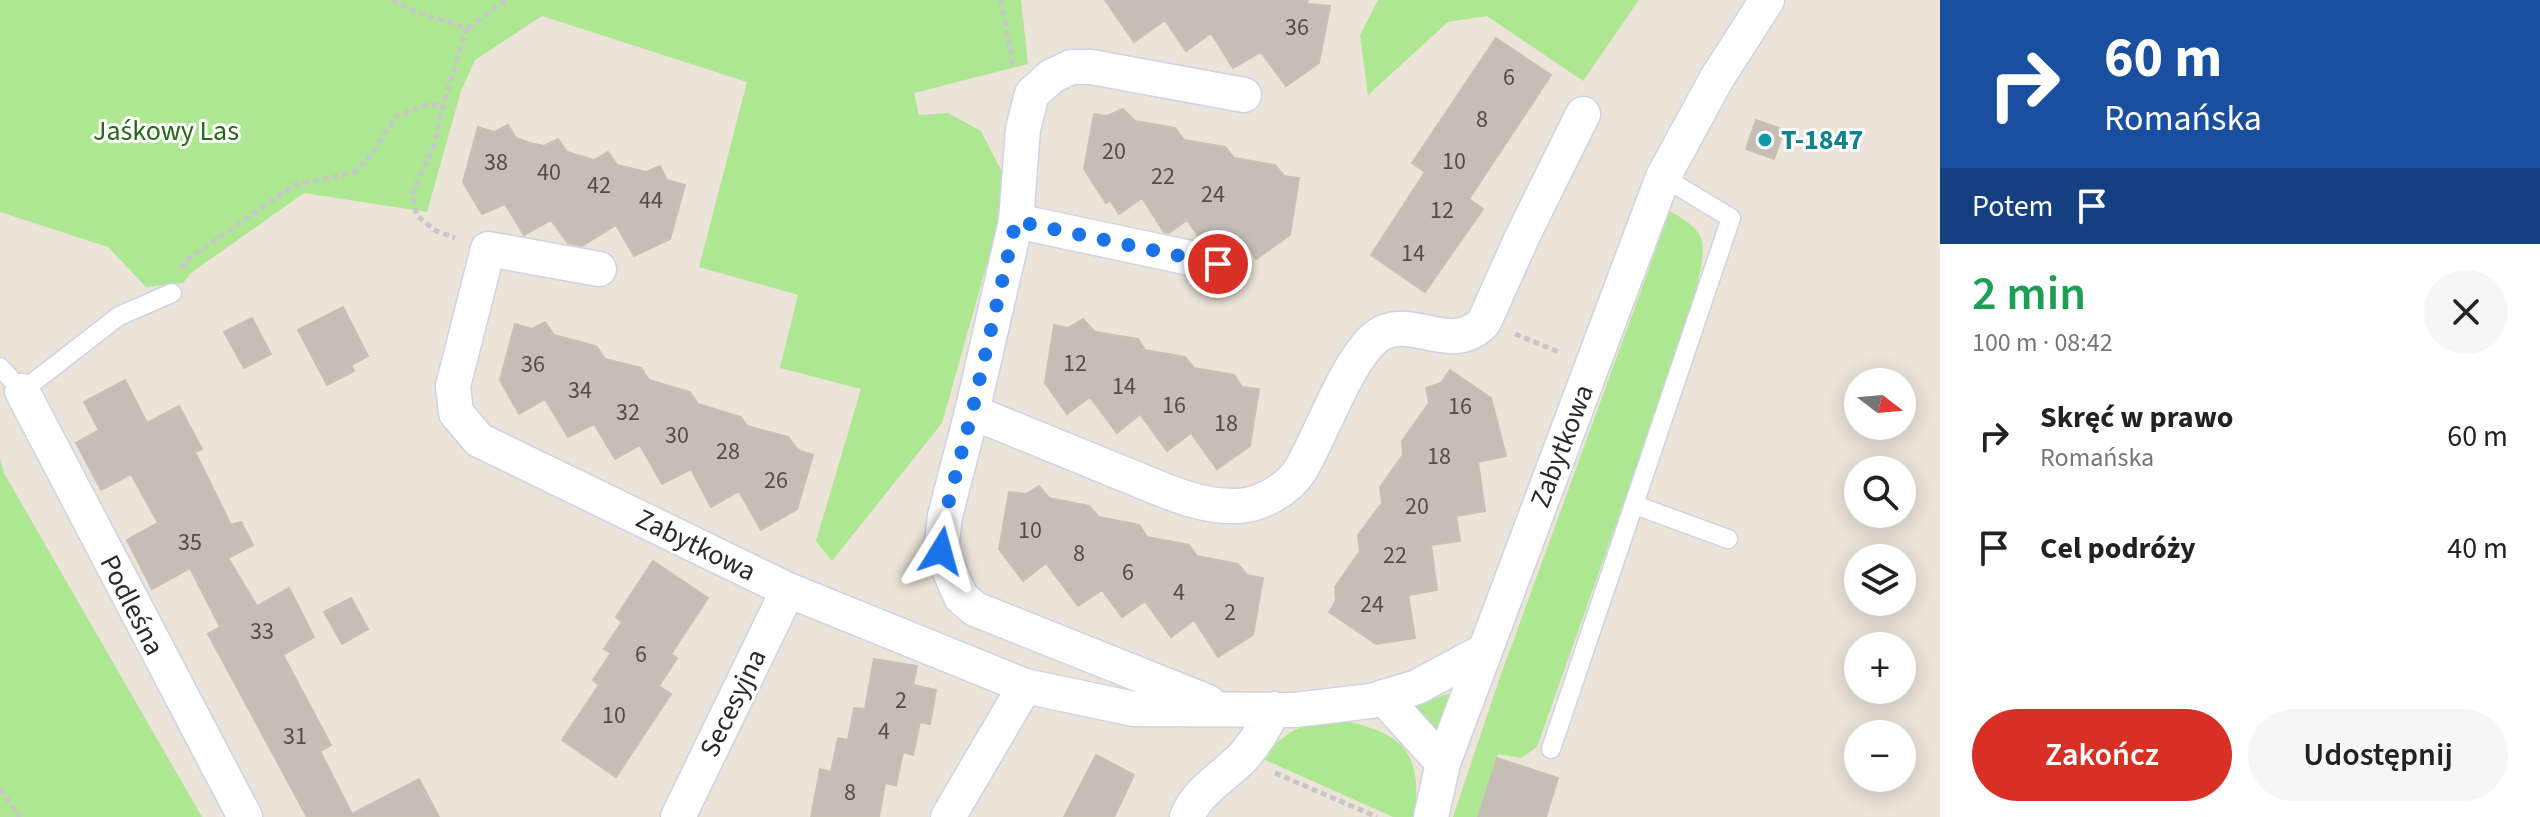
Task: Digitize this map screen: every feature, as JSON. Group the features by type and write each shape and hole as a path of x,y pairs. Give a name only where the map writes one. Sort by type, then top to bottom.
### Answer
{"street":[{"name":"Zabytkowa","path":"488,249 453,386 456,413 479,440 788,590 1025,686 1134,709 1295,710 1383,697 1417,687 1484,651 1663,177 1717,78 1767,0"},
{"path":"1032,94 1052,76 1071,67 1091,67 1244,95"},
{"name":"Zabytkowa","path":"1032,94 1023,129 1016,221 945,516 941,551 961,597 975,609 1223,708"},
{"path":"972,412 1186,498 1236,507 1258,503 1280,491 1299,472 1360,354 1377,336 1391,330 1409,329 1442,336 1464,336 1477,330 1484,322 1583,114"},
{"path":"1016,221 1218,264"},
{"path":"488,249 599,269"},
{"name":"Podleśna","path":"11,379 245,817"},
{"name":"Secesyjna","path":"678,817 788,590"},
{"path":"1431,817 1443,763 1484,651"},
{"path":"948,817 1025,686"},
{"path":"1383,697 1443,763"},
{"path":"1187,817 1193,803 1257,740 1274,709"}],"lane":[{"path":"1551,749 1731,218 1663,177"},
{"name":"Podleśna","path":"11,379 119,316 166,295"},
{"path":"1635,505 1728,539"}],"path":[{"path":"392,0 416,12 467,28"},
{"path":"488,249 436,231 417,216 412,194 434,146 467,28 506,0"},
{"path":"1001,0 1015,75 1032,94"},
{"path":"166,295 187,260 294,185 353,173 368,159 396,117 425,105 443,105"},
{"path":"1525,339 1569,356"},
{"path":"1284,777 1377,817"},
{"path":"0,789 20,817"}],"green space":[{"name":"Jaśkowy Las","path":"0,0 1021,0 1028,64 914,93 919,115 948,113 981,131 1003,174 996,232 942,423 832,561 816,541 861,389 780,368 798,295 699,267 747,82 542,16 475,60 461,91 427,212 304,193 191,273 183,283 146,287 108,247 0,212"},
{"path":"1378,0 1639,0 1583,81 1487,16 1448,22 1368,95 1360,35"},
{"path":"1670,211 1693,227 1702,241 1697,287 1683,335 1537,747 1521,758 1498,754 1478,817 1453,817 1499,680"},
{"path":"0,459 4,473 202,817 0,817"},
{"path":"1454,692 1438,737 1409,707"},
{"path":"1340,720 1379,731 1404,748 1415,775 1415,817 1393,817 1263,759 1280,740 1296,729"}],"building":[{"path":"1105,0 1308,0 1307,4 1330,6 1319,63 1286,86 1261,52 1233,68 1211,33 1186,51 1165,20 1134,42"},
{"path":"1496,38 1551,75 1469,199 1483,209 1425,292 1371,255 1425,172 1412,163"},
{"path":"1123,109 1135,121 1175,128 1184,140 1225,147 1234,158 1275,165 1284,176 1299,178 1290,235 1256,259 1241,237 1227,247 1207,239 1201,240 1187,220 1169,233 1164,232 1142,198 1119,214 1110,200 1106,203 1084,169 1094,114 1107,116"},
{"name":"T-1847","path":"1756,120 1784,130 1774,159 1746,149"},
{"path":"508,125 516,138 530,143 544,146 558,139 567,152 594,160 608,152 617,165 646,172 660,166 667,180 685,185 670,239 634,256 616,225 582,246 568,243 551,220 524,235 505,204 482,214 463,182 478,127 494,132"},
{"path":"343,307 368,356 351,365 354,371 327,385 298,330"},
{"path":"252,318 271,354 244,368 224,332"},
{"path":"1083,319 1095,332 1138,339 1145,350 1185,357 1194,368 1234,375 1242,387 1259,389 1250,446 1217,469 1191,433 1167,451 1140,414 1117,433 1090,397 1067,414 1045,383 1054,325 1068,328"},
{"path":"545,322 554,335 596,346 605,359 641,368 649,380 690,392 698,404 741,417 747,426 788,437 798,450 813,455 797,509 761,530 739,491 711,507 691,469 662,484 640,445 615,459 594,424 568,437 545,399 519,414 500,380 515,324 532,329"},
{"path":"1450,370 1491,398 1506,456 1478,462 1485,511 1456,516 1460,541 1431,545 1437,590 1408,595 1415,638 1376,644 1329,612 1336,601 1335,587 1360,551 1358,535 1382,503 1380,487 1403,455 1402,441 1429,403 1426,388 1441,383"},
{"path":"125,380 147,423 179,406 202,449 195,452 231,525 241,522 253,545 228,558 257,606 289,588 314,637 283,655 331,745 320,751 352,814 419,779 439,817 307,817 208,634 220,627 190,568 152,589 127,540 158,523 131,474 101,490 76,443 99,430 84,402"},
{"path":"1039,486 1049,498 1089,506 1099,517 1139,525 1147,537 1189,545 1197,556 1238,564 1247,575 1263,578 1253,635 1218,657 1194,620 1171,637 1145,601 1122,617 1102,590 1078,606 1046,563 1023,581 999,549 1009,492 1026,494"},
{"path":"653,561 708,598 671,654 677,658 659,686 671,694 616,777 562,740 599,685 593,680 611,653 604,649 622,622 616,617"},
{"path":"351,598 368,629 342,644 324,612"},
{"path":"874,659 917,666 913,685 936,690 930,724 920,722 913,755 903,752 896,785 885,783 879,817 811,817 820,769 831,772 838,738 848,740 854,708 865,709"},
{"path":"1096,755 1134,775 1114,817 1064,817"},
{"path":"1497,758 1558,778 1546,817 1478,817"}],"place":[{"name":"T-1847","path":"1765,140"}],"route":[{"path":"941,551 945,516 1016,221 1218,264"}]}
